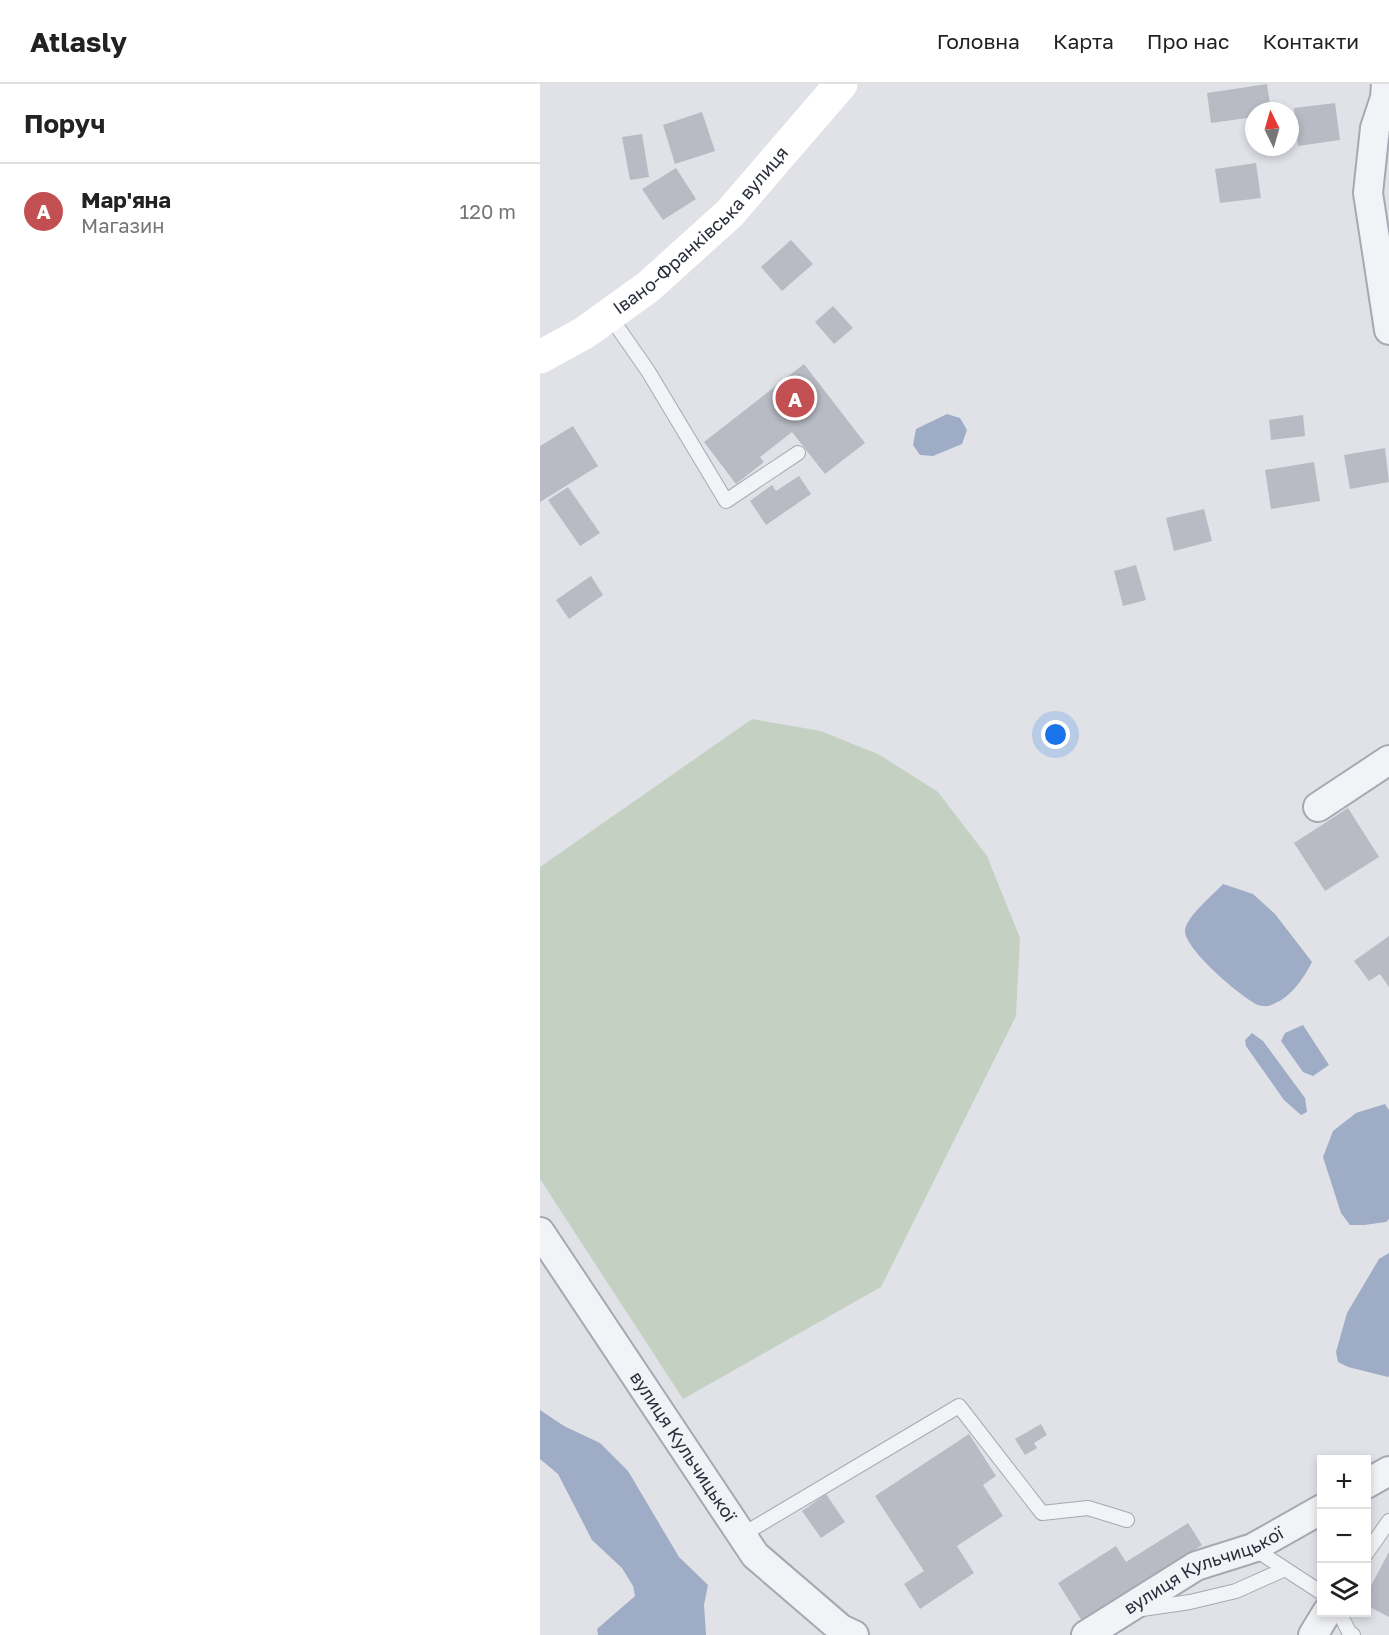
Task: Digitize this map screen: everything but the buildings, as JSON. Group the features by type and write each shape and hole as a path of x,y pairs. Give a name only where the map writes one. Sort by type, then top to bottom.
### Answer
{"main road":[{"name":"Івано-Франківська вулиця","path":"540,357 584,333 648,287 730,213 841,84"}],"street":[{"path":"1386,84 1385,98 1375,128 1368,193 1389,330"},
{"path":"1318,807 1389,760"},
{"name":"вулиця Кульчицької","path":"540,1232 755,1555 841,1629 854,1635"},
{"path":"1371,1481 1389,1471"},
{"name":"вулиця Кульчицької","path":"1086,1635 1196,1566 1253,1548 1317,1512"},
{"path":"1313,1635 1325,1617"}],"lane":[{"path":"609,315 648,371 726,501 798,453"},
{"path":"742,1535 959,1406 1042,1513 1088,1508 1127,1521"},
{"path":"1371,1547 1389,1521"},
{"path":"1253,1548 1317,1590"},
{"path":"1122,1612 1190,1602 1236,1591 1285,1569"},
{"path":"1342,1617 1353,1635"}],"green space":[{"path":"752,719 821,731 880,755 938,792 987,856 1020,938 1016,1016 881,1287 683,1399 540,1179 540,867"}],"water":[{"path":"947,414 960,418 967,430 962,444 933,456 920,455 913,445 916,429"},
{"path":"1223,884 1253,894 1275,914 1312,962 1290,993 1270,1006 1258,1005 1239,992 1203,960 1187,938 1185,930 1190,918"},
{"path":"1303,1025 1329,1065 1313,1076 1303,1072 1281,1041 1285,1033"},
{"path":"1252,1033 1263,1041 1305,1098 1307,1112 1301,1115 1284,1100 1246,1046 1245,1040"},
{"path":"1385,1104 1389,1110 1389,1219 1386,1222 1350,1225 1341,1213 1323,1157 1333,1131 1356,1113"},
{"path":"1389,1253 1388,1377 1348,1367 1338,1362 1336,1352 1347,1313 1379,1259"},
{"path":"540,1410 564,1426 600,1443 628,1471 679,1557 708,1585 704,1605 706,1635 598,1635 597,1629 635,1596 633,1586 622,1568 592,1540 558,1474 540,1459"}],"place":[{"name":"Мар'яна","path":"795,398"}]}
